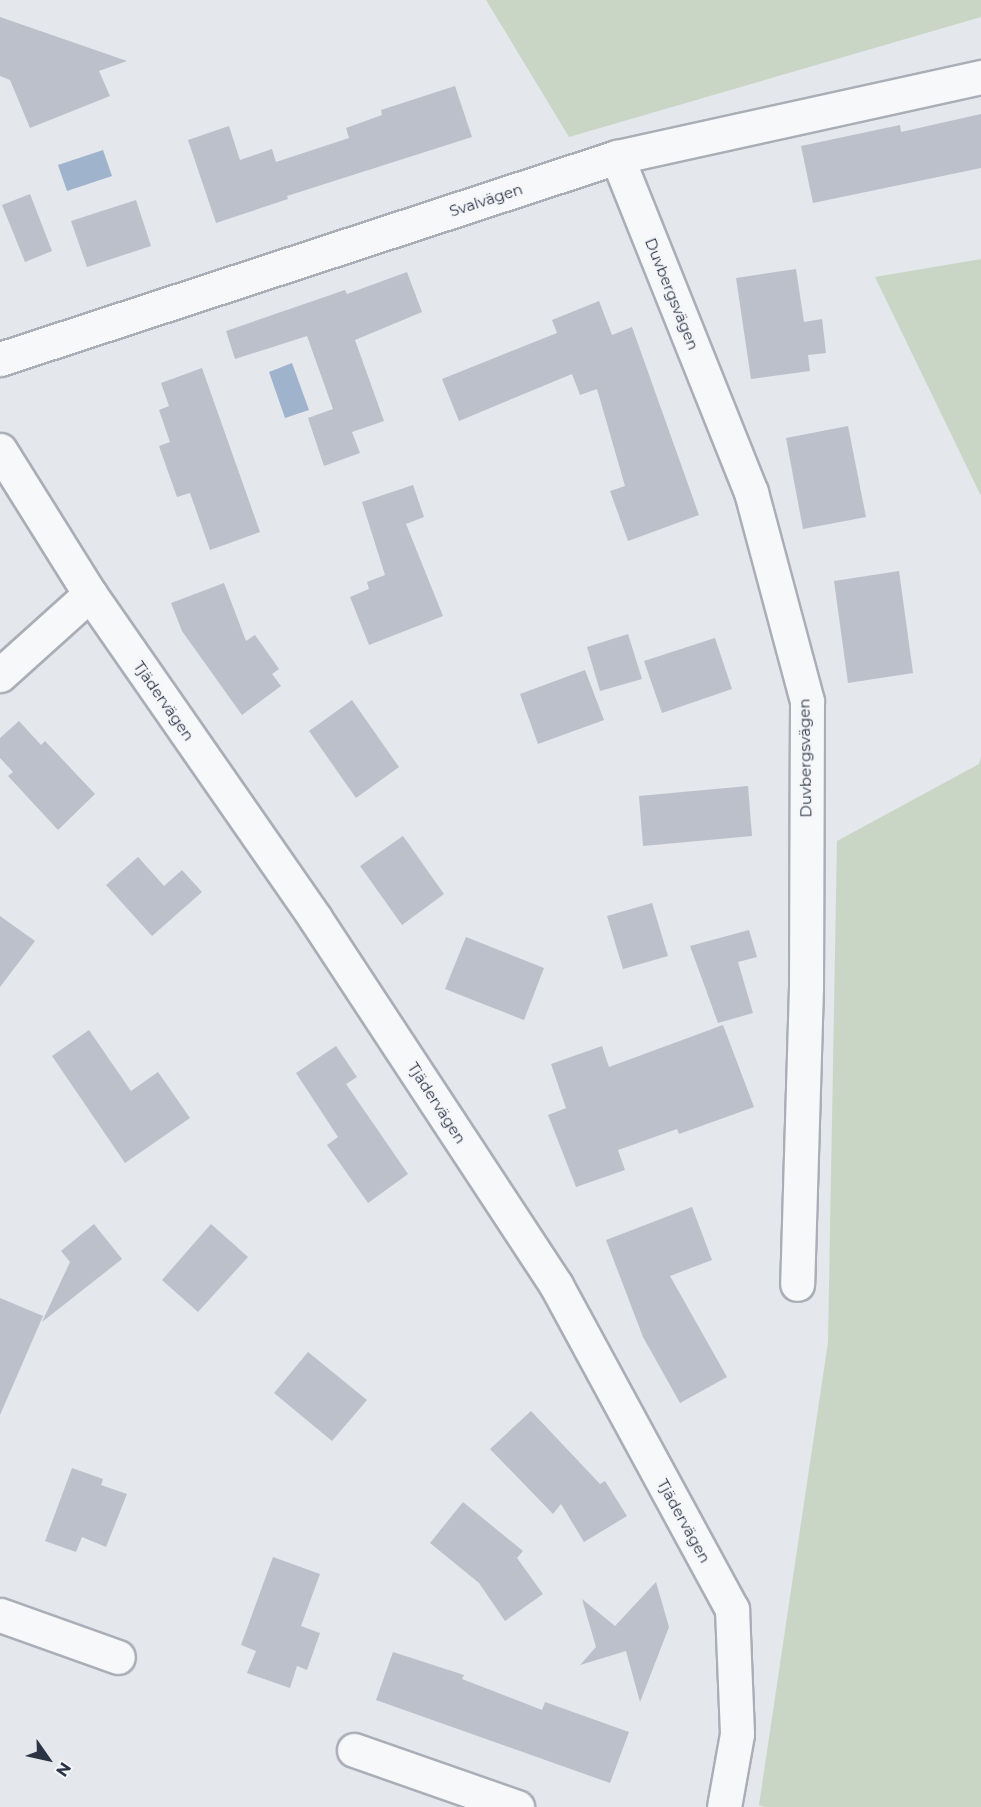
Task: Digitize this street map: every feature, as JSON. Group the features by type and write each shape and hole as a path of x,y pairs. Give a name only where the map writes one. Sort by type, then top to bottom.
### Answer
{"street":[{"name":"Svalvägen","path":"0,359 616,157 981,77"},
{"name":"Duvbergsvägen","path":"616,157 751,492 807,701 806,987 796,1284"},
{"name":"Tjädervägen","path":"0,450 90,594 315,918 556,1285 732,1609 737,1734 724,1807"},
{"path":"0,675 90,594"},
{"path":"0,1615 118,1657"},
{"path":"354,1750 517,1807"}],"green space":[{"path":"486,0 981,0 981,17 569,137"},
{"path":"981,259 981,496 875,277"},
{"path":"981,756 981,1807 765,1807 759,1805 828,1342 837,841 979,764"}],"water":[{"path":"103,150 112,176 67,191 58,165"},
{"path":"292,363 309,410 285,418 269,372"}],"building":[{"path":"0,17 127,61 99,71 110,96 30,128 10,80 0,76"},
{"path":"455,86 472,137 287,196 288,199 216,223 188,140 229,126 240,160 272,149 276,162 349,138 346,128 382,115 381,110"},
{"path":"981,114 981,168 813,203 801,146 900,125 901,132"},
{"path":"30,194 52,251 25,262 2,205"},
{"path":"136,200 151,246 87,267 71,221"},
{"path":"796,269 804,322 822,319 826,353 808,355 810,371 751,379 736,278"},
{"path":"407,272 422,312 355,340 384,421 352,432 360,453 324,466 308,418 333,409 307,336 235,359 226,331 345,290 347,294"},
{"path":"599,301 612,335 632,327 699,515 628,541 610,491 625,486 597,389 580,395 572,374 459,421 442,379 557,333 552,320"},
{"path":"202,368 260,532 210,550 190,493 177,497 159,446 170,442 159,410 169,406 161,383"},
{"path":"848,426 866,517 803,529 786,438"},
{"path":"413,485 424,517 406,524 443,616 369,645 350,597 369,589 367,582 385,575 362,502"},
{"path":"899,571 913,673 848,683 834,581"},
{"path":"224,583 246,641 255,635 279,669 272,674 281,686 242,715 182,631 171,603"},
{"path":"628,634 642,679 600,691 587,647"},
{"path":"715,638 732,689 662,713 644,661"},
{"path":"585,670 604,720 538,744 520,694"},
{"path":"352,700 399,767 356,798 309,731"},
{"path":"19,721 41,745 45,741 95,794 58,830 8,776 13,772 0,758 0,738"},
{"path":"748,786 752,836 643,846 639,796"},
{"path":"403,836 444,894 402,925 360,866"},
{"path":"138,857 164,886 182,870 202,892 152,936 106,885"},
{"path":"652,903 668,956 623,969 607,916"},
{"path":"0,916 35,941 0,987"},
{"path":"749,930 757,957 738,962 753,1013 718,1023 690,946"},
{"path":"466,937 544,968 524,1020 445,989"},
{"path":"723,1025 754,1107 679,1134 677,1129 618,1150 625,1170 576,1187 548,1115 566,1108 551,1064 602,1046 609,1067"},
{"path":"89,1030 131,1091 158,1072 190,1118 125,1163 52,1056"},
{"path":"336,1046 357,1077 346,1084 408,1174 368,1203 327,1145 338,1137 296,1073"},
{"path":"692,1207 712,1260 670,1276 727,1377 680,1403 643,1337 606,1240"},
{"path":"94,1224 122,1259 42,1322 70,1262 61,1251"},
{"path":"211,1224 248,1257 198,1312 162,1280"},
{"path":"0,1298 43,1316 0,1415"},
{"path":"308,1352 367,1400 332,1441 274,1393"},
{"path":"531,1411 600,1484 605,1481 627,1516 584,1542 561,1504 553,1514 490,1449"},
{"path":"72,1468 103,1479 101,1485 127,1494 106,1547 82,1537 76,1552 45,1541"},
{"path":"463,1502 523,1551 517,1558 543,1594 505,1621 479,1583 430,1543"},
{"path":"273,1557 320,1574 301,1626 320,1633 307,1670 297,1666 290,1688 247,1673 256,1651 241,1645"},
{"path":"656,1582 669,1627 640,1702 626,1651 580,1665 596,1647 582,1599 615,1626"},
{"path":"393,1652 464,1675 462,1679 542,1710 545,1702 629,1732 610,1783 376,1700"}]}
